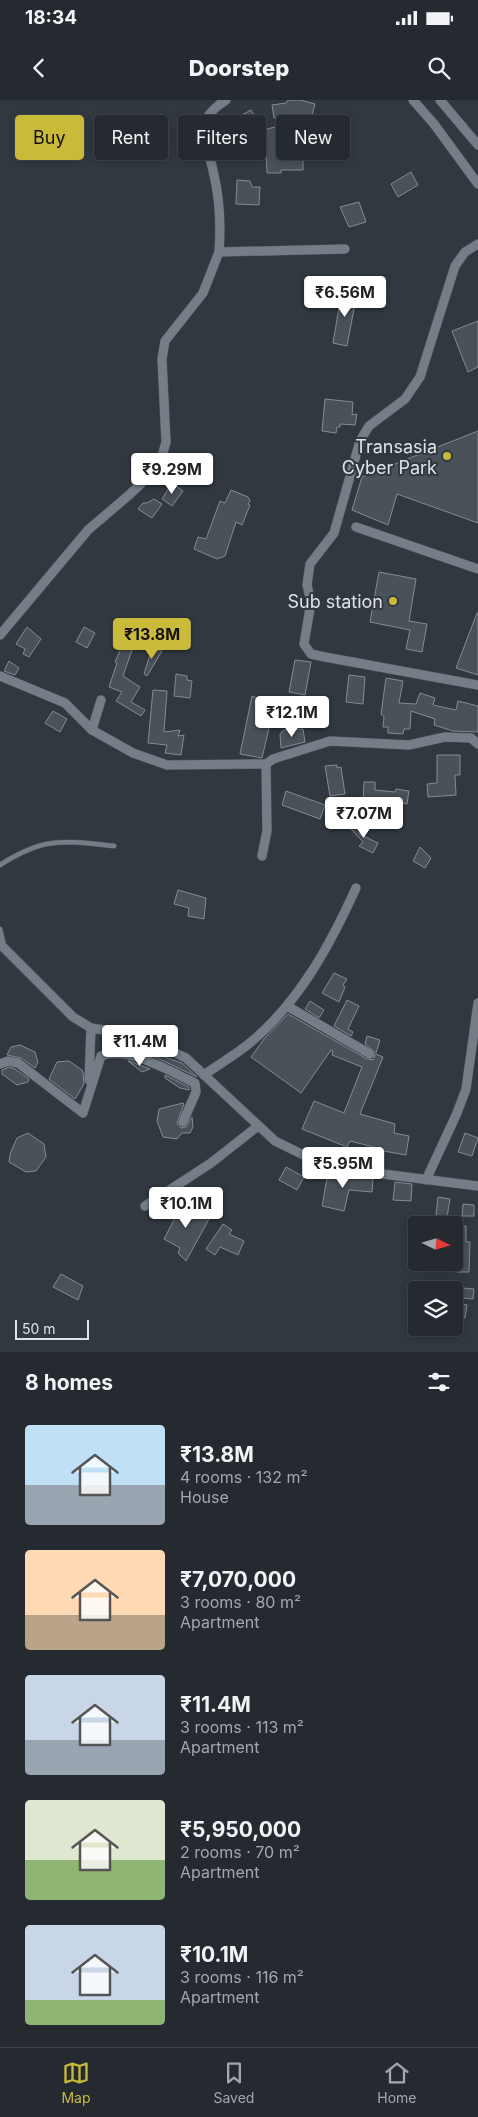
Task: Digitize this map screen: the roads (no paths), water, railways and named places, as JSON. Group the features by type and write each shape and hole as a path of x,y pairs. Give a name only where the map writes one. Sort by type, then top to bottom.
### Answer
{"street":[{"path":"0,635 88,530 140,484 161,460 166,442 162,359 165,341 203,293 219,252 220,204 214,173 204,140 205,124 210,112 226,100"},
{"path":"413,100 434,124 478,184"},
{"path":"440,100 478,145"},
{"path":"478,244 465,252 455,266 420,377 414,388 405,400 369,426 360,441 334,534 310,564 307,585 311,602 304,644 311,654 478,686"},
{"path":"219,252 345,250"},
{"path":"356,527 478,569"},
{"path":"0,676 65,703 92,730 133,753 167,765 266,764 274,759 330,741 409,745 445,737 470,738 478,744"},
{"path":"92,730 101,700"},
{"path":"262,856 267,831 266,764"},
{"path":"204,1075 251,1042 296,996 331,942 356,888"},
{"path":"2,947 73,1017 91,1028 140,1036 186,1058 275,1142 328,1167 478,1186"},
{"path":"426,1180 457,1114 466,1089 478,1003"},
{"path":"286,1006 370,1054"},
{"path":"89,1080 91,1028"},
{"path":"0,1064 8,1061 18,1063 83,1113 101,1056 107,1054 136,1056 195,1083 196,1092 183,1122"},
{"path":"145,1206 211,1163 258,1126"}],"lane":[{"path":"0,865 30,848 49,842 114,846"},
{"path":"0,929 2,947"}],"place":[{"name":"Transasia Cyber Park","path":"447,456"},
{"name":"Sub station","path":"393,601"}]}
